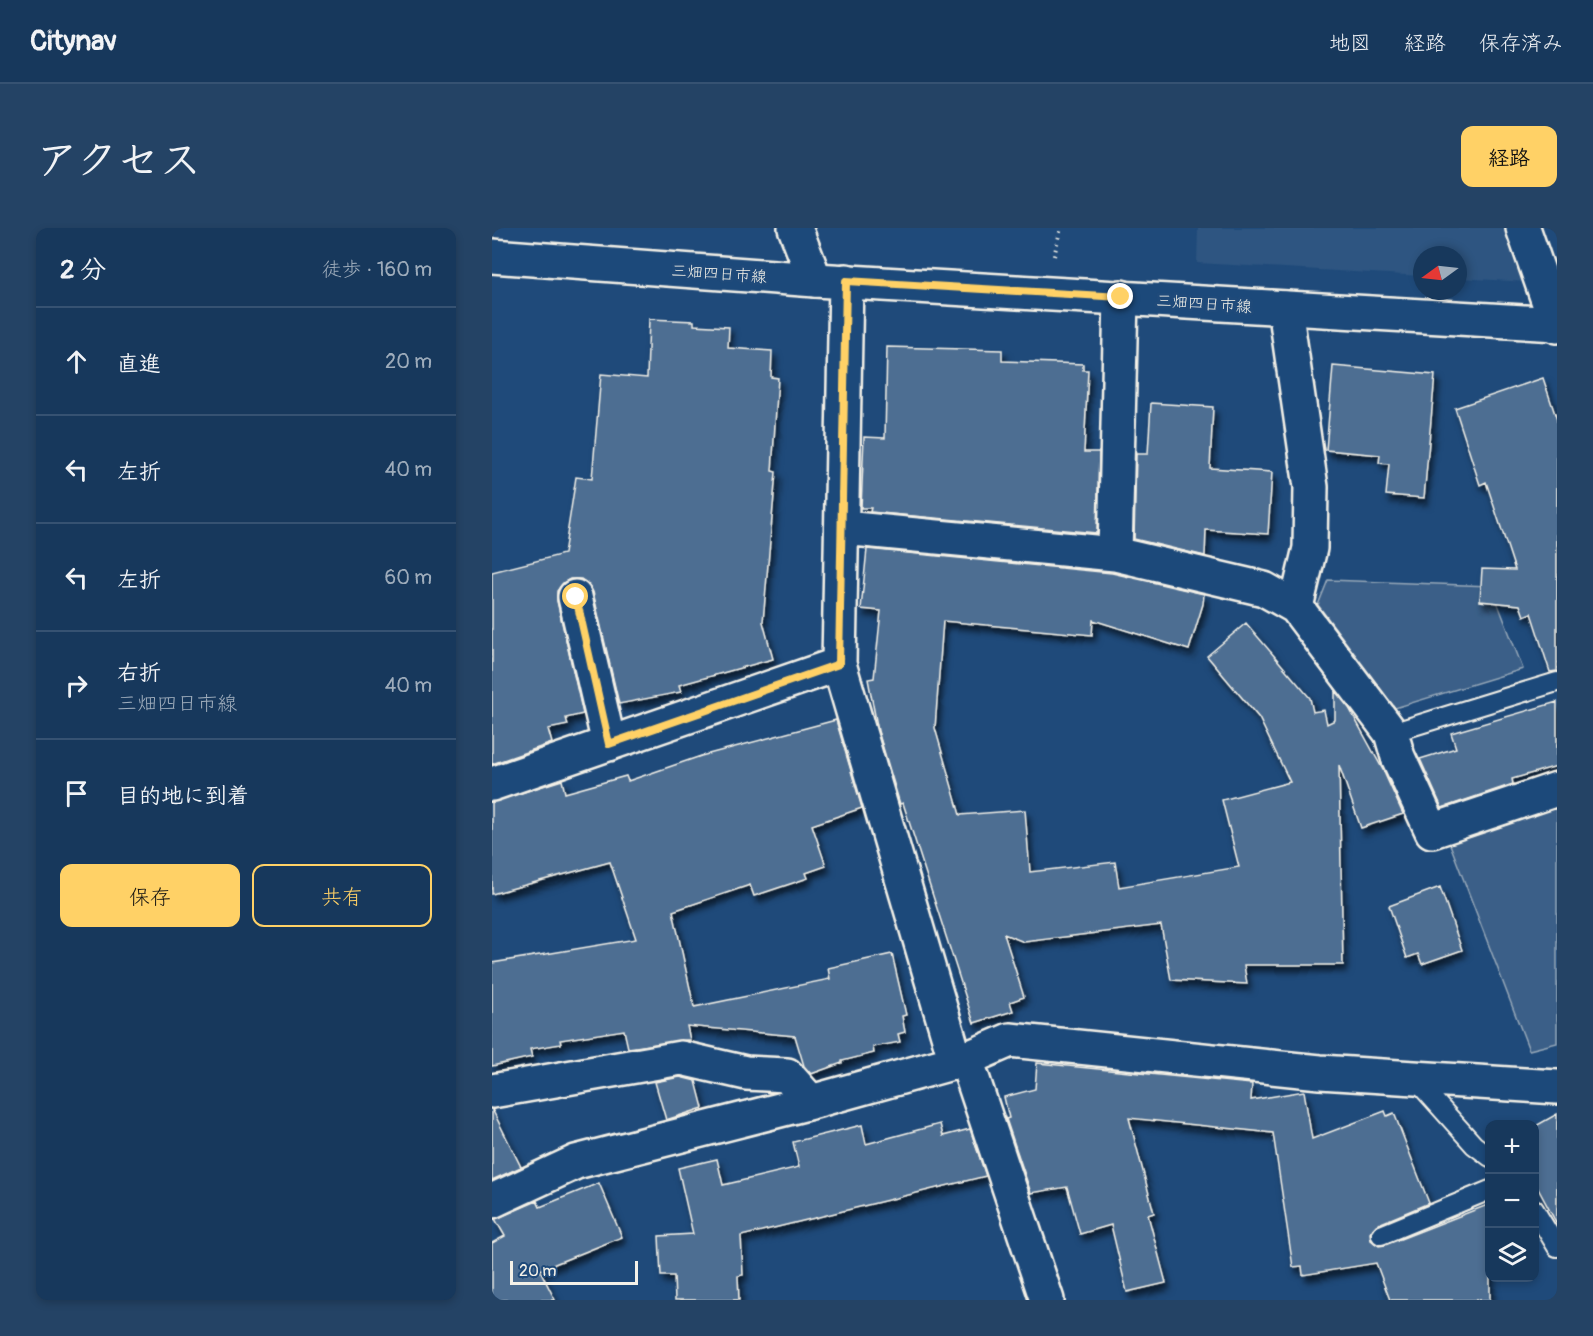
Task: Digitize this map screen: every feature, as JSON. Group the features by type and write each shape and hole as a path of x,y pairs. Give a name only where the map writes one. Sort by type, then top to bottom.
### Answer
{"street":[{"path":"795,228 830,280 843,528 839,664 961,1060 1047,1300"},
{"path":"1523,228 1557,325"},
{"name":"三畑四日市線","path":"492,256 830,280 1557,325"},
{"path":"1114,554 1121,297"},
{"path":"1286,308 1311,487 1310,548 1296,607"},
{"path":"843,528 1114,554 1264,589 1296,607 1391,733 1398,758 1432,831 1557,789"},
{"path":"576,597 609,744"},
{"path":"492,784 839,664"},
{"path":"492,1201 576,1162 811,1102 961,1060 1010,1040 1320,1072 1557,1087"},
{"path":"492,1091 681,1058 746,1073 787,1075 811,1102"}],"lane":[{"path":"1391,733 1557,682"},
{"path":"1414,1078 1474,1145 1485,1153"},
{"path":"1381,1235 1485,1192"},
{"path":"1539,1217 1557,1247"}],"path":[{"path":"1053,260 1061,228"}],"shaded area":[{"path":"1198,228 1509,228 1527,282 1467,279 1467,246 1413,246 1413,275 1197,263"},
{"path":"1328,580 1491,586 1523,669 1395,708 1318,605"},
{"path":"1557,803 1557,1043 1529,1050 1448,839"}],"building":[{"path":"649,319 694,321 694,325 729,327 728,348 772,351 771,377 778,378 772,471 776,472 763,622 773,659 679,685 681,692 619,704 593,592 581,579 570,579 563,583 557,591 557,601 583,714 566,718 568,725 548,729 552,743 492,764 492,572 564,554 576,477 592,479 601,374 647,378"},
{"path":"887,347 1002,350 1002,361 1083,364 1083,370 1088,370 1084,452 1099,452 1097,533 870,512 871,508 861,508 864,437 885,438"},
{"path":"1333,366 1435,375 1424,498 1386,495 1389,464 1379,463 1380,455 1326,450"},
{"path":"1543,378 1557,420 1557,671 1550,672 1531,613 1524,616 1520,605 1480,601 1482,569 1515,570 1486,482 1480,485 1455,408"},
{"path":"1151,403 1213,407 1210,468 1272,472 1268,534 1206,530 1205,556 1134,539 1136,454 1148,454"},
{"path":"867,549 1112,573 1204,594 1189,650 1093,620 1092,635 943,621 935,728 960,815 1025,810 1030,872 1115,862 1119,887 1239,867 1222,800 1290,782 1259,718 1207,656 1246,623 1310,698 1313,712 1324,710 1327,724 1335,720 1335,691 1349,708 1383,770 1403,814 1361,828 1339,765 1343,965 1244,965 1247,984 1171,980 1161,925 1024,942 1004,934 1024,997 1010,1002 1013,1011 974,1023 903,803 900,804 878,731 868,679 874,678 881,611 861,609"},
{"path":"1557,702 1557,766 1512,779 1513,784 1442,808 1420,759 1456,748 1451,733"},
{"path":"836,720 862,808 812,825 826,866 806,873 808,878 754,896 750,885 673,911 694,1007 830,979 828,968 892,954 906,1015 902,1016 905,1032 898,1034 900,1042 873,1047 874,1053 842,1061 842,1063 811,1074 804,1066 795,1036 687,1026 690,1040 628,1048 624,1030 560,1040 561,1044 530,1049 532,1057 492,1066 492,963 636,939 610,862 492,894 492,802 562,780 565,793 626,776 628,781 701,756"},
{"path":"1440,887 1462,950 1422,964 1418,954 1407,958 1389,906"},
{"path":"1037,1063 1252,1084 1251,1100 1304,1091 1312,1139 1385,1111 1387,1116 1394,1113 1429,1203 1376,1225 1370,1233 1371,1240 1379,1246 1385,1245 1485,1206 1485,1282 1490,1282 1490,1300 1390,1300 1376,1263 1303,1275 1302,1266 1293,1267 1273,1133 1129,1118 1154,1213 1148,1215 1166,1283 1127,1292 1111,1225 1080,1234 1067,1187 1031,1193 1006,1119 1009,1118 1004,1097 1035,1089"},
{"path":"680,1077 696,1081 703,1108 666,1120 655,1082"},
{"path":"492,1109 521,1167 492,1180"},
{"path":"1557,1114 1557,1224 1539,1190 1539,1124"},
{"path":"940,1124 943,1136 970,1129 986,1176 741,1236 743,1275 738,1276 739,1300 675,1300 674,1276 661,1276 659,1236 693,1234 678,1168 717,1159 723,1185 799,1167 793,1142 862,1125 866,1144"},
{"path":"599,1183 622,1237 540,1270 555,1300 492,1300 492,1243 505,1236 495,1219 537,1201 540,1207"}],"route":[{"path":"576,597 609,744 839,664 846,281 1121,297"}]}
